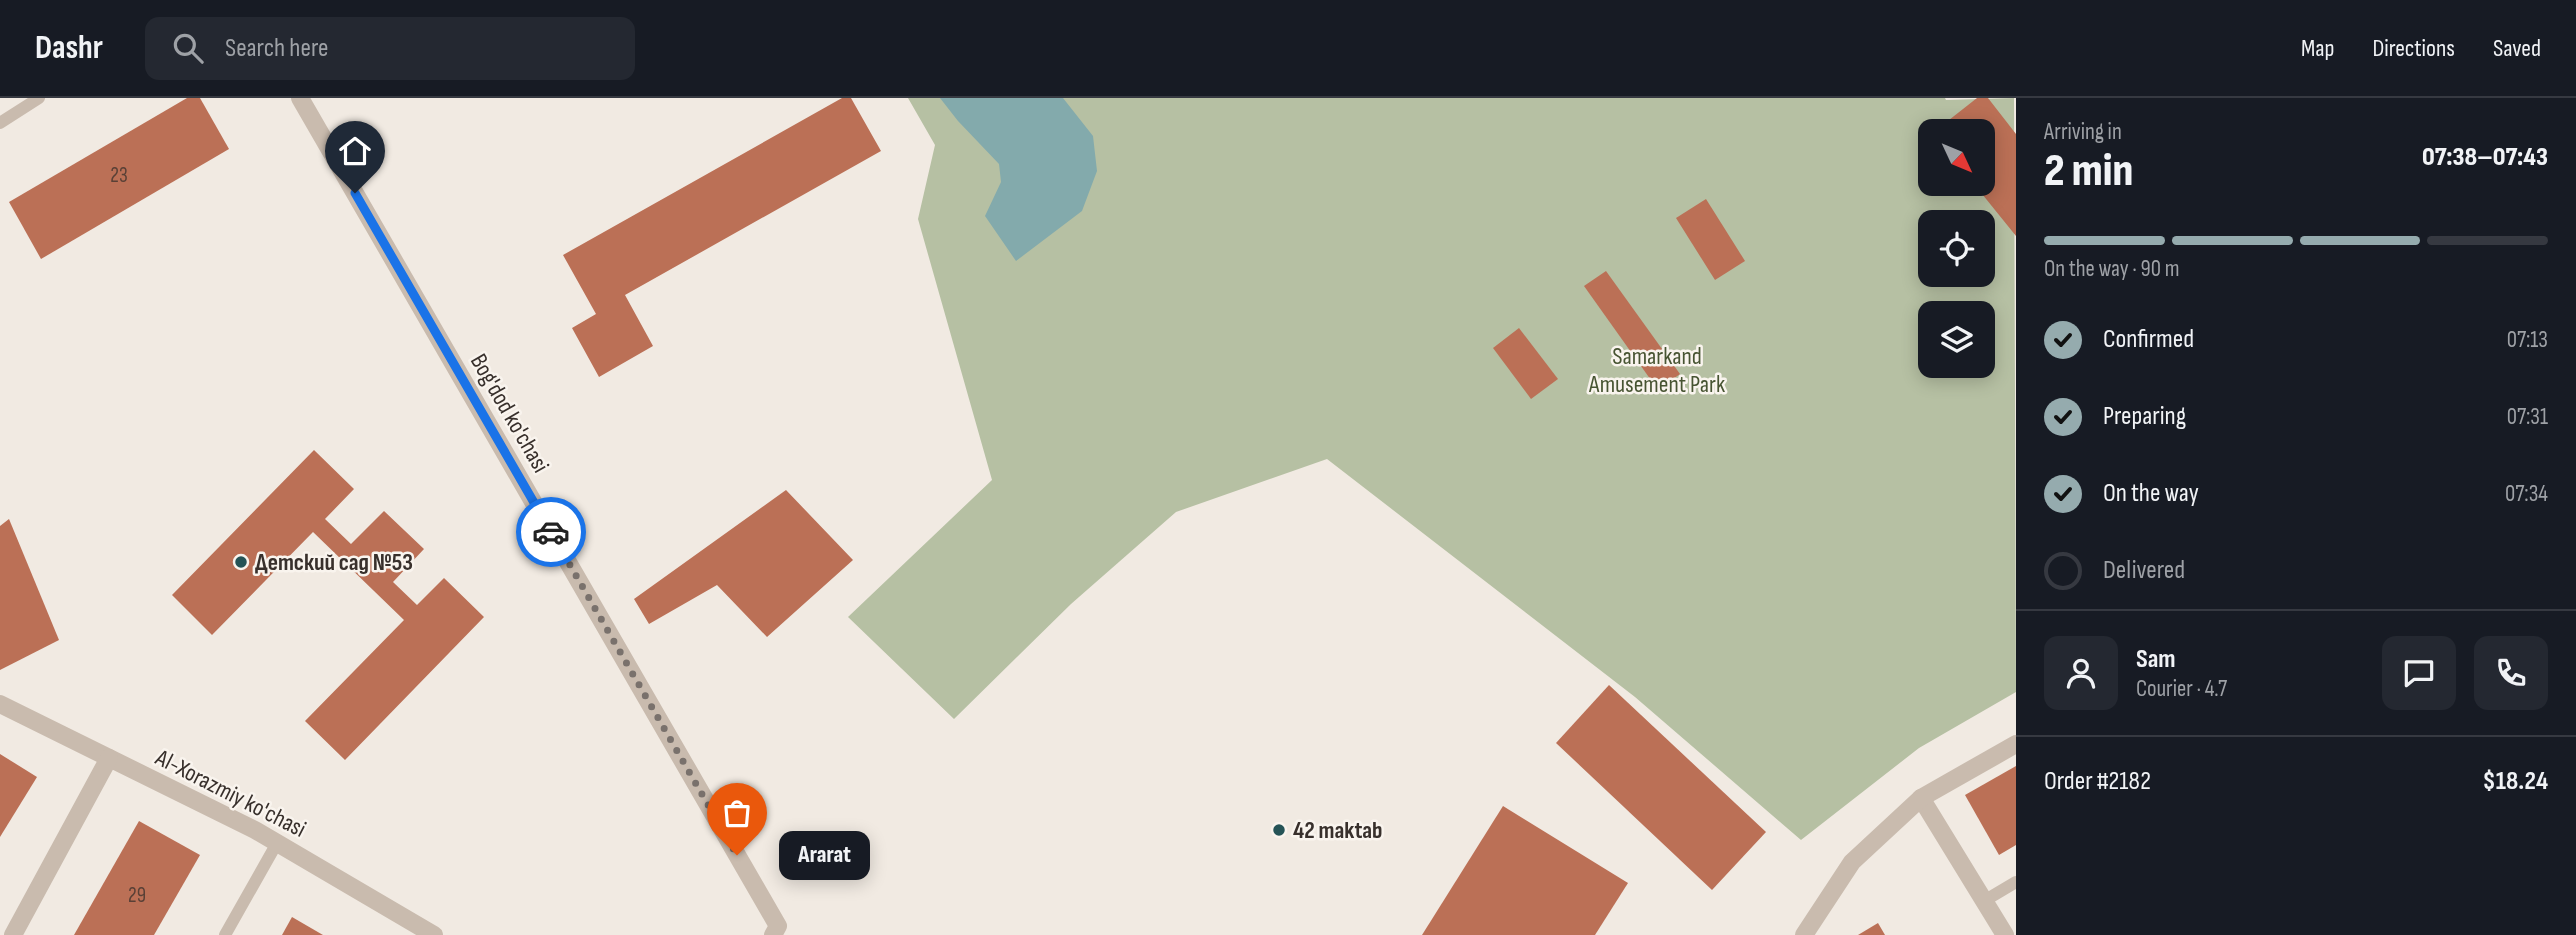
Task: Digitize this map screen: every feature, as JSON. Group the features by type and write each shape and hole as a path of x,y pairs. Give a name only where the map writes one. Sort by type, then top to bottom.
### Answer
{"street":[{"name":"Bog'dod ko'chasi","path":"300,98 778,926 773,935"},
{"name":"Al-Xorazmiy ko'chasi","path":"0,704 277,842 434,935"},
{"path":"1804,935 1852,862 1920,798 2016,744"},
{"path":"13,935 109,758"},
{"path":"1920,798 2005,935"}],"lane":[{"path":"0,124 39,98"},
{"path":"225,935 277,842"},
{"path":"1984,901 2016,882"}],"green space":[{"name":"Samarkand Amusement Park","path":"908,98 2014,98 2016,692 1919,748 1801,840 1635,697 1327,459 1176,512 1071,604 954,719 848,617 992,480 918,219 935,145"}],"water":[{"path":"940,98 1063,98 1093,136 1097,171 1082,211 1016,261 985,216 1001,182 999,164"}],"building":[{"path":"187,98 200,98 229,149 41,259 9,202"},
{"path":"842,98 851,98 881,151 625,295 653,346 599,377 572,328 596,314 563,255"},
{"path":"1977,98 1988,98 2016,134 2016,236 1984,196 1995,196 1995,119 1950,119"},
{"path":"1706,199 1745,261 1715,280 1676,218"},
{"path":"1606,271 1680,374 1658,390 1584,286"},
{"path":"1519,328 1558,379 1531,399 1493,348"},
{"path":"314,450 354,489 325,519 351,544 384,511 424,549 393,582 417,605 444,578 484,617 345,760 305,721 404,620 313,532 212,635 172,595"},
{"path":"786,490 853,560 767,637 717,585 649,624 634,599"},
{"path":"9,519 59,640 0,670 0,526"},
{"path":"1609,685 1766,832 1712,890 1556,743"},
{"path":"0,754 37,777 0,837"},
{"path":"2016,766 2016,845 1999,855 1965,795"},
{"path":"1503,806 1628,883 1595,935 1422,935"},
{"path":"139,821 200,855 154,935 74,935"},
{"path":"292,917 323,935 282,935"},
{"path":"1878,923 1885,935 1858,935"}],"way so far":[{"path":"551,532 737,855"}],"place":[{"name":"Детский сад №53","path":"241,562"},
{"name":"42 maktab","path":"1279,830"},
{"name":"Ararat","path":"737,855"}],"route":[{"path":"355,193 551,532"}]}
